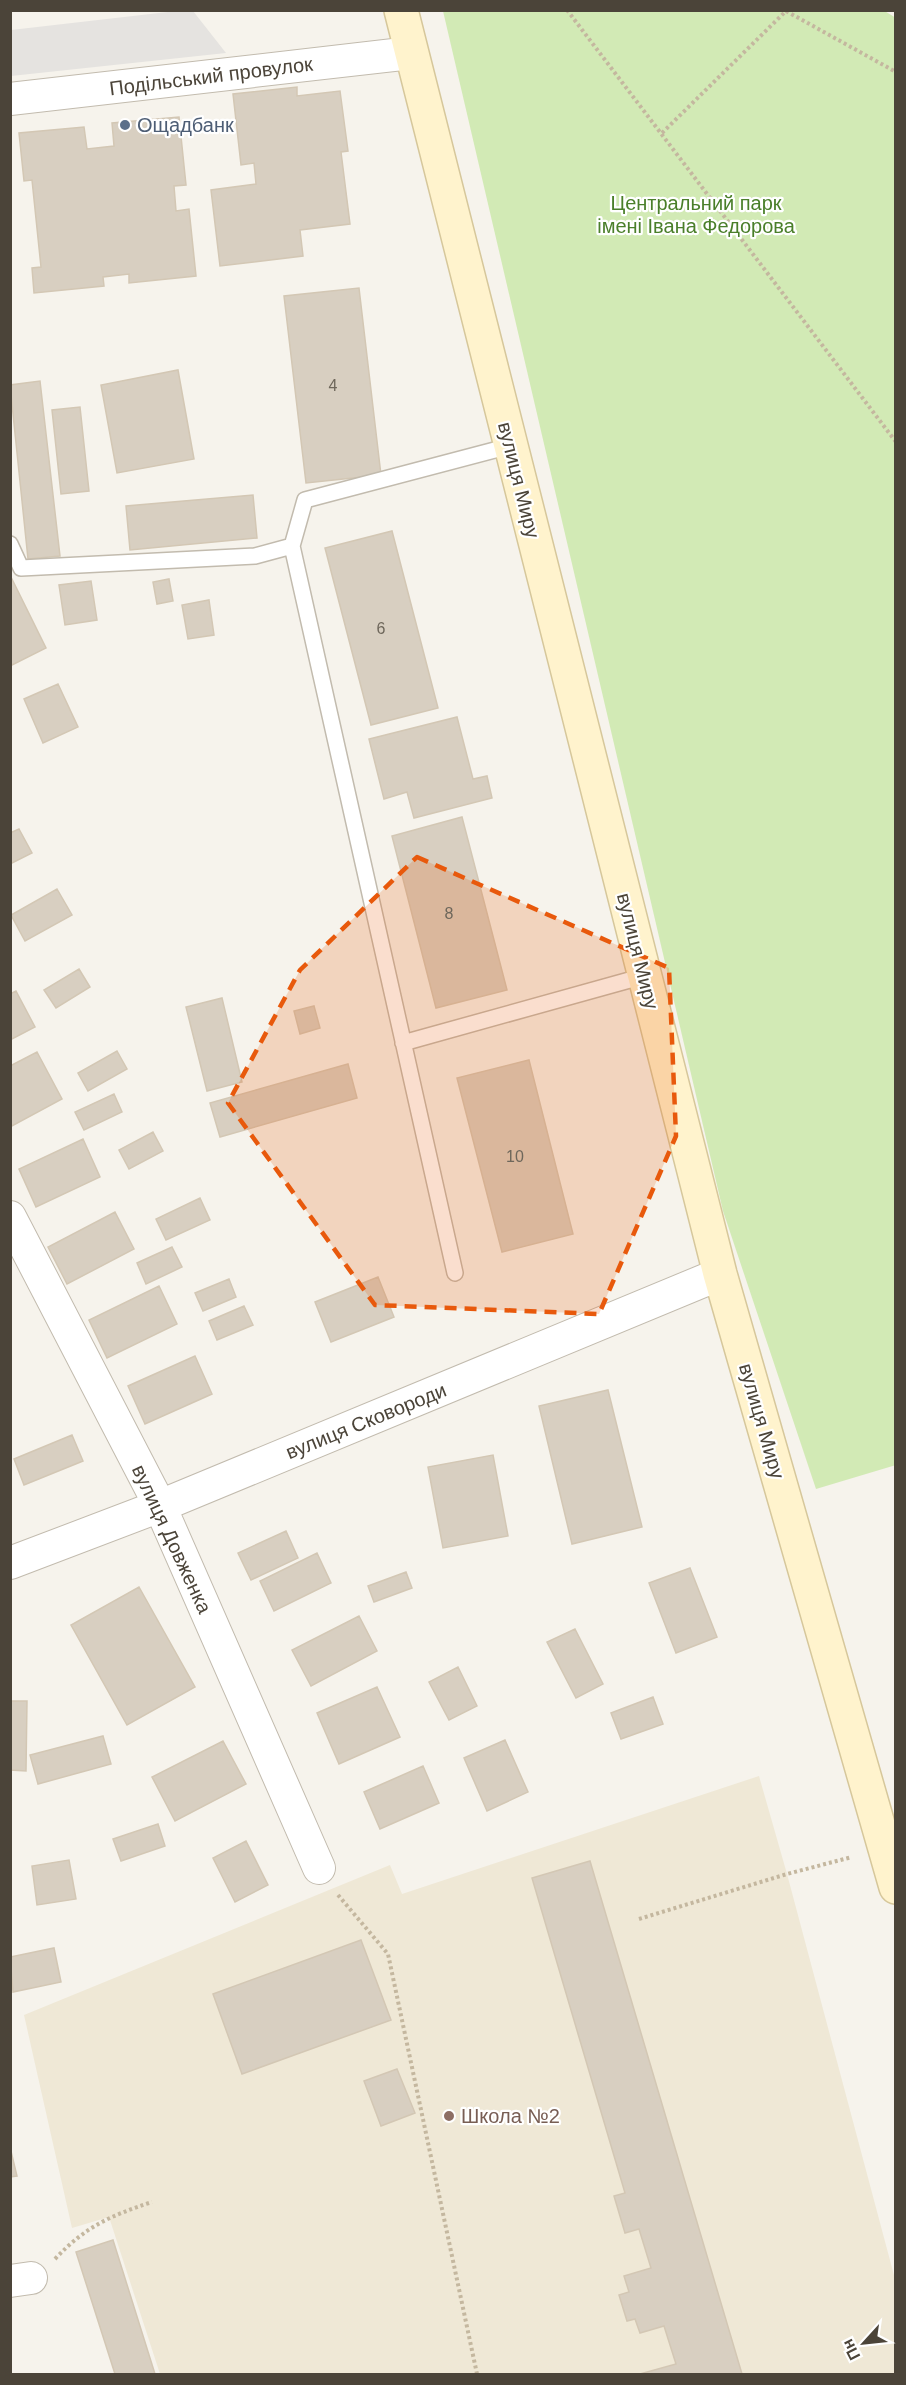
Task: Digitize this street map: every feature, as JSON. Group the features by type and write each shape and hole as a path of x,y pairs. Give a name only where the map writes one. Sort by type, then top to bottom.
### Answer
{"main road":[{"name":"вулиця Миру","path":"401,10 720,1274 896,1887"}],"street":[{"name":"Подільський провулок","path":"10,99 411,53"},
{"name":"вулиця Довженка","path":"10,1217 160,1506 319,1868"},
{"name":"вулиця Сковороди","path":"10,1563 160,1506 720,1274"}],"lane":[{"path":"455,1273 292,546 305,500 510,446"},
{"path":"10,544 21,568 255,556 292,546"},
{"path":"404,1043 644,976"}],"path":[{"path":"567,10 896,442"},
{"path":"662,133 786,11 896,72"},
{"path":"639,1919 787,1874 885,1849"},
{"path":"319,1868 331,1887 388,1954 477,2374"},
{"path":"21,2280 82,2233 109,2217 152,2202"}],"highlighted area":[{"path":"417,857 669,968 676,1136 599,1314 375,1305 228,1103 300,970"}],"shaded area":[{"path":"185,10 193,11 226,53 11,76 11,30"},
{"name":"Школа №2","path":"759,1776 895,2279 895,2374 160,2374 109,2217 72,2228 24,2015 390,1865 402,1894"}],"green space":[{"name":"Центральний парк імені Івана Федорова","path":"883,10 896,18 896,1465 816,1489 723,1211 443,11"}],"building":[{"path":"297,87 297,96 340,91 348,151 341,152 350,224 300,230 303,256 220,266 211,190 256,184 254,163 241,165 233,94"},
{"path":"179,117 186,185 174,186 176,211 189,209 196,276 129,283 129,274 103,277 104,286 34,293 32,268 41,267 32,180 24,181 19,133 84,127 87,149 114,146 112,123"},
{"path":"359,288 381,475 306,483 284,296"},
{"path":"178,370 194,459 117,473 101,385"},
{"path":"40,381 60,556 28,559 10,385"},
{"path":"80,407 89,491 61,494 52,410"},
{"path":"253,495 257,538 130,550 126,506"},
{"path":"392,531 438,708 371,725 325,548"},
{"path":"10,575 46,648 12,665 10,662"},
{"path":"169,579 173,601 157,604 153,582"},
{"path":"91,581 97,620 65,625 59,585"},
{"path":"209,600 214,635 188,639 182,605"},
{"path":"58,684 78,727 43,743 24,699"},
{"path":"457,717 473,779 487,776 492,798 414,818 407,792 384,799 369,739"},
{"path":"462,817 507,990 436,1008 392,836"},
{"path":"19,829 32,853 10,864 10,833"},
{"path":"57,889 72,915 25,941 11,915"},
{"path":"79,969 90,987 56,1008 44,990"},
{"path":"16,991 35,1027 10,1040 10,994"},
{"path":"222,998 242,1082 207,1091 186,1007"},
{"path":"314,1006 320,1028 300,1034 294,1011"},
{"path":"117,1051 127,1069 88,1091 78,1073"},
{"path":"37,1052 62,1099 10,1127 10,1066"},
{"path":"529,1060 573,1234 502,1252 457,1078"},
{"path":"348,1064 357,1098 220,1137 210,1103"},
{"path":"114,1094 122,1112 84,1130 75,1112"},
{"path":"153,1132 163,1151 129,1169 119,1150"},
{"path":"83,1139 100,1177 36,1207 19,1169"},
{"path":"200,1198 210,1220 166,1240 156,1219"},
{"path":"115,1212 134,1249 67,1284 48,1247"},
{"path":"172,1247 182,1267 146,1284 137,1263"},
{"path":"378,1277 394,1317 331,1342 315,1302"},
{"path":"229,1279 236,1297 203,1311 195,1293"},
{"path":"159,1286 177,1324 107,1358 89,1320"},
{"path":"244,1306 253,1325 217,1340 209,1321"},
{"path":"195,1356 212,1394 145,1424 128,1386"},
{"path":"608,1390 642,1527 572,1544 539,1406"},
{"path":"72,1435 83,1461 24,1485 14,1459"},
{"path":"493,1455 508,1536 443,1548 428,1467"},
{"path":"286,1531 298,1558 251,1580 238,1553"},
{"path":"317,1553 331,1583 274,1611 260,1581"},
{"path":"690,1568 717,1637 676,1653 649,1583"},
{"path":"406,1572 412,1588 374,1602 368,1586"},
{"path":"139,1587 195,1687 127,1725 71,1625"},
{"path":"359,1616 377,1651 311,1686 292,1650"},
{"path":"575,1629 603,1684 576,1698 547,1642"},
{"path":"458,1667 477,1706 449,1720 429,1682"},
{"path":"377,1687 400,1737 339,1764 317,1713"},
{"path":"653,1697 663,1724 621,1739 611,1713"},
{"path":"10,1701 27,1701 26,1771 10,1770"},
{"path":"103,1736 111,1764 38,1784 30,1755"},
{"path":"505,1740 528,1792 487,1811 464,1758"},
{"path":"223,1741 246,1784 175,1821 152,1777"},
{"path":"423,1766 439,1803 380,1829 364,1792"},
{"path":"158,1824 165,1846 121,1861 113,1839"},
{"path":"246,1841 268,1885 235,1902 213,1858"},
{"path":"69,1860 76,1899 37,1905 32,1866"},
{"path":"590,1861 742,2374 640,2374 676,2364 664,2326 640,2333 635,2319 627,2321 619,2295 629,2292 624,2276 651,2268 639,2229 625,2233 614,2196 625,2193 532,1878"},
{"path":"361,1940 391,2020 242,2074 213,1994"},
{"path":"54,1948 61,1982 13,1992 10,1957"},
{"path":"397,2069 415,2113 381,2126 364,2081"},
{"path":"10,2147 17,2176 10,2177"},
{"path":"113,2240 155,2374 115,2374 76,2252"}],"place":[{"name":"Ощадбанк","path":"125,125"},
{"name":"Школа №2","path":"449,2116"}]}
